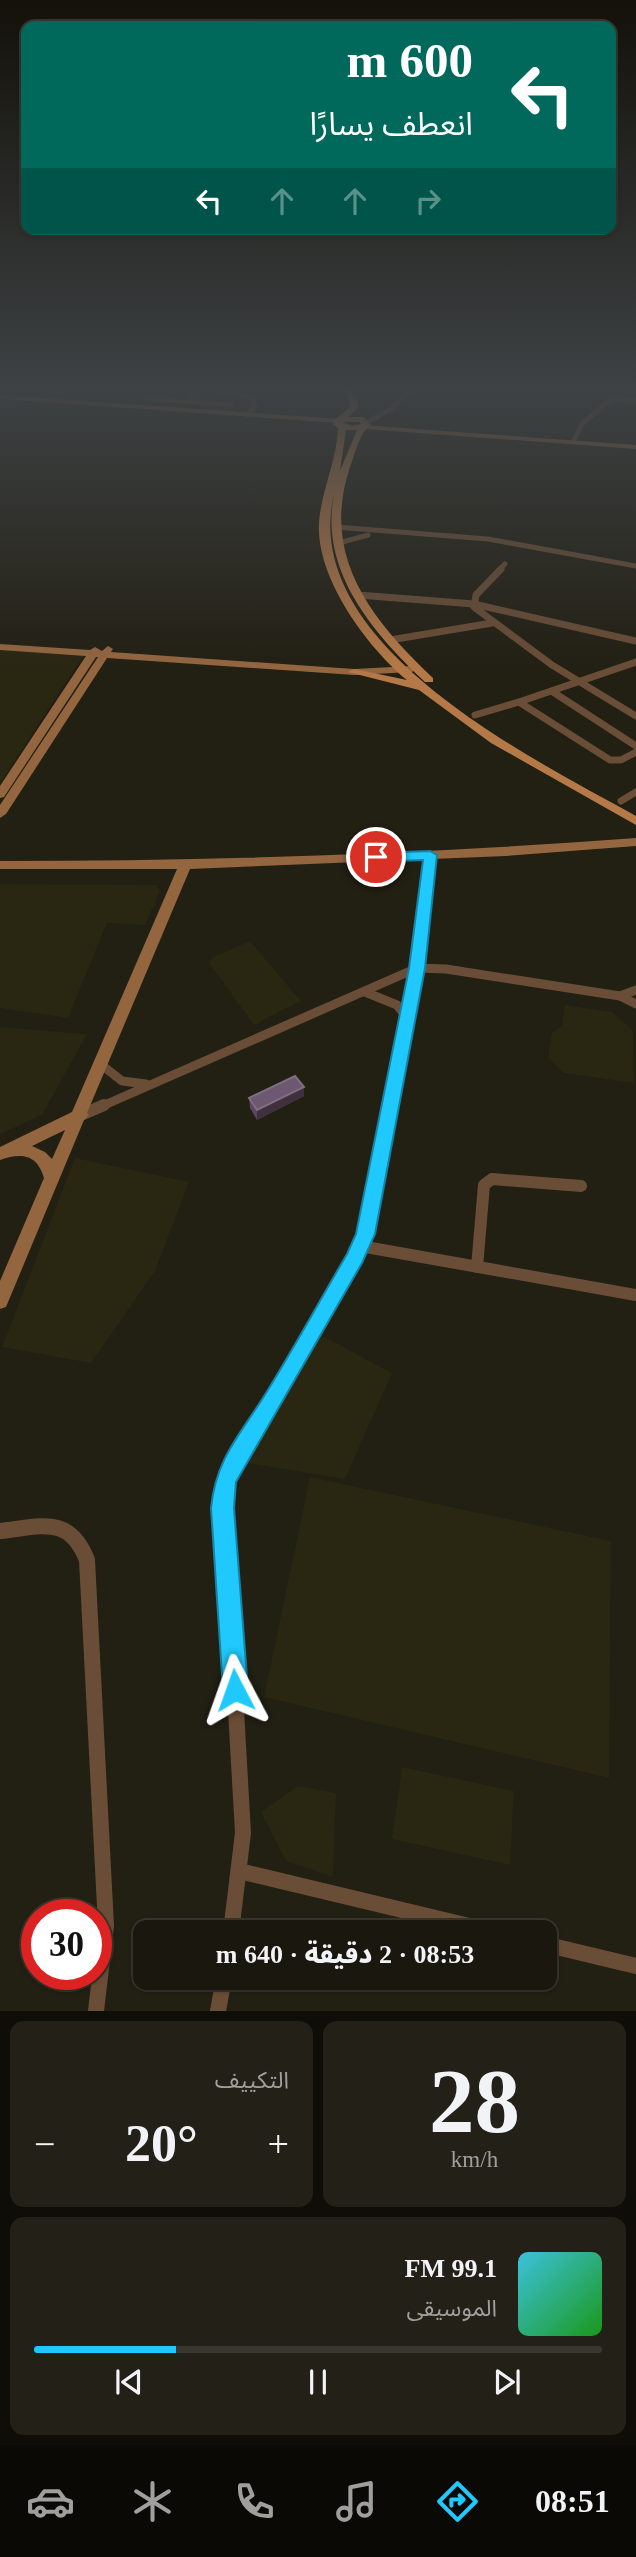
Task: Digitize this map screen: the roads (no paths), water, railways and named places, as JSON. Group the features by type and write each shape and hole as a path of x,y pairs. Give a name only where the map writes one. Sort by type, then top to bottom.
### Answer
{"main road":[{"path":"331,484 326,503 324,535 343,595 361,624 385,643 429,693"},
{"path":"343,484 336,527 339,543 358,595 385,643"},
{"path":"0,640 100,652"},
{"path":"354,672 369,668 385,643"},
{"path":"0,647 227,661 354,672 402,681 429,693 538,768 636,821"},
{"path":"0,794 100,652"},
{"path":"0,814 100,652"},
{"path":"227,661 369,668 406,666 533,755 636,808"},
{"path":"430,858 636,842"},
{"path":"0,872 185,868 636,851"},
{"path":"0,865 185,868"},
{"path":"0,1301 103,1066 185,868"},
{"path":"6,1152 81,1115"},
{"path":"6,1152 29,1150 40,1156 50,1165 53,1180"}],"street":[{"path":"336,527 515,547 636,568"},
{"path":"339,543 370,535 448,538"},
{"path":"474,604 483,587 505,564"},
{"path":"358,595 474,604 636,641"},
{"path":"474,604 492,623 578,682 636,716"},
{"path":"385,643 492,623"},
{"path":"475,715 553,692 636,662"},
{"path":"553,692 636,746"},
{"path":"519,702 610,760 621,760 636,752"},
{"path":"621,801 636,792"},
{"path":"233,1920 239,1871 242,1807 222,1508 225,1481 235,1459 273,1400 360,1246 376,1182 417,968 430,858"},
{"path":"81,1115 417,968 446,969 620,996 636,1004"},
{"path":"620,996 636,990"},
{"path":"365,992 397,1005 407,1018"},
{"path":"103,1066 112,1078 122,1083 153,1084"},
{"path":"477,1267 484,1185 488,1181 492,1179 581,1186"},
{"path":"360,1246 636,1295"},
{"path":"0,1531 62,1526 74,1531 82,1541 87,1560 106,1926 96,2011"},
{"path":"239,1871 444,1920"},
{"path":"557,1947 636,1966"},
{"path":"218,2011 222,1990"}]}
